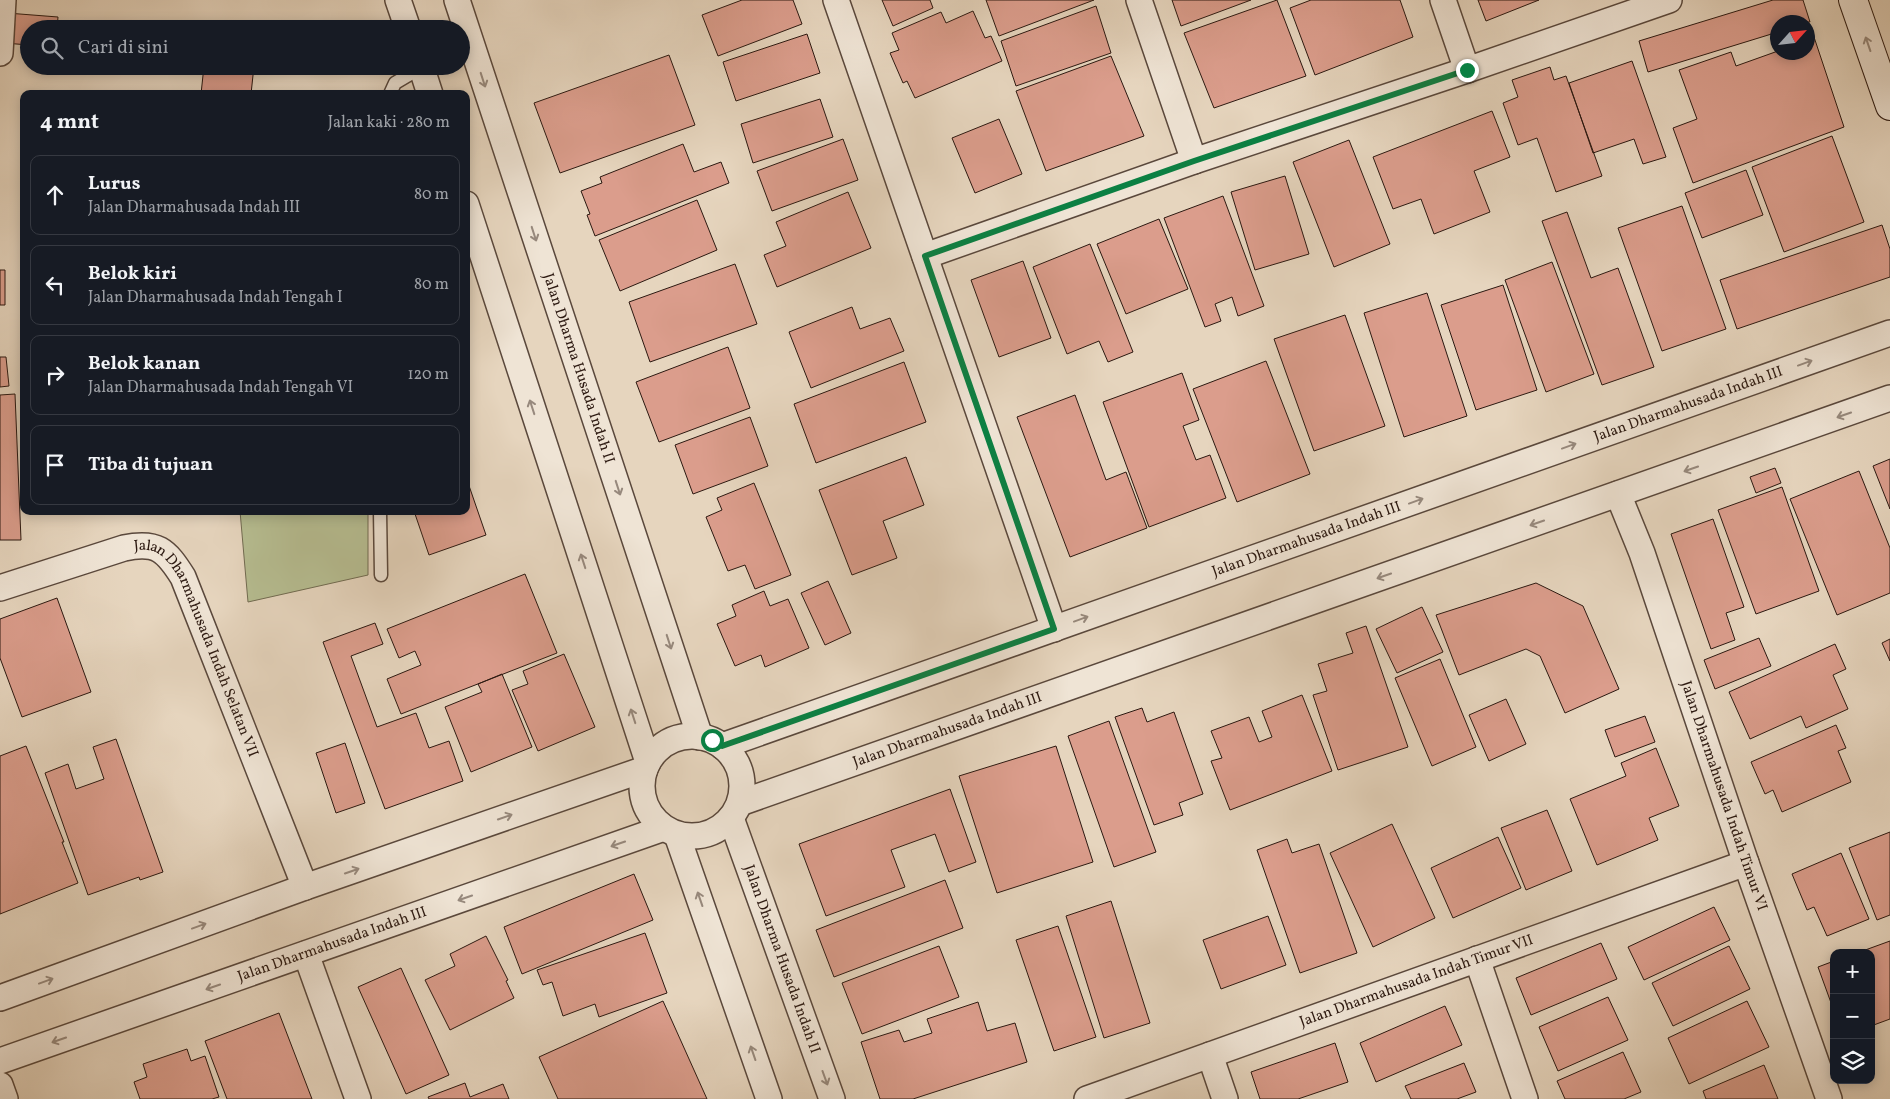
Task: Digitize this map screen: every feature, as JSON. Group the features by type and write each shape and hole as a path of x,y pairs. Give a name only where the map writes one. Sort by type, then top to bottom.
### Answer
{"main road":[{"path":"1853,0 1890,106"}],"street":[{"path":"0,53 3,0"},
{"path":"398,0 405,20"},
{"name":"Jalan Dharma Husada Indah II","path":"457,0 464,20"},
{"path":"836,0 1054,629"},
{"path":"1139,0 1194,161"},
{"path":"1443,0 1467,70"},
{"path":"925,256 1194,161 1669,0"},
{"name":"Jalan Dharma Husada Indah II","path":"470,38 711,741"},
{"path":"424,75 429,90"},
{"path":"470,216 647,765"},
{"name":"Jalan Dharmahusada Indah III","path":"711,741 1054,629 1890,333"},
{"name":"Jalan Dharmahusada Indah III","path":"736,811 1890,398"},
{"name":"Jalan Dharmahusada Indah Timur VI","path":"1618,494 1642,552 1746,863 1828,1099"},
{"name":"Jalan Dharmahusada Indah Selatan VII","path":"0,588 140,544 159,549 169,557 183,576 305,887"},
{"path":"688,736 711,741 733,757 740,771 742,787 736,811 716,831 697,837 671,831 652,817 644,802 642,784 647,765 655,752 675,739 688,736"},
{"path":"0,998 647,765"},
{"name":"Jalan Dharma Husada Indah II","path":"736,811 832,1099"},
{"path":"671,831 769,1099"},
{"name":"Jalan Dharmahusada Indah III","path":"0,1061 306,954 671,831"},
{"name":"Jalan Dharmahusada Indah Timur VII","path":"1087,1099 1746,863"},
{"path":"306,954 358,1099"},
{"path":"1477,959 1525,1099"},
{"path":"1210,1055 1225,1099"},
{"path":"0,1085 5,1099"}],"lane":[{"path":"392,90 395,83 408,75"},
{"path":"380,515 381,575"}],"green space":[{"path":"240,515 368,515 368,575 248,602"}],"building":[{"path":"742,0 793,0 802,24 718,56 702,15"},
{"path":"882,0 930,0 933,8 893,26"},
{"path":"986,0 1094,0 999,36"},
{"path":"1172,0 1251,0 1181,26"},
{"path":"1277,0 1306,76 1214,108 1184,33"},
{"path":"1311,0 1400,0 1413,37 1315,75 1290,8"},
{"path":"1478,0 1539,0 1486,21"},
{"path":"1773,0 1803,0 1808,15 1770,15 1770,34 1648,72 1639,41"},
{"path":"1096,6 1111,53 1016,86 1001,41"},
{"path":"973,11 985,38 991,36 1002,61 915,98 907,81 903,83 890,53 899,50 892,33 941,12 946,23"},
{"path":"7,13 58,17 58,20 20,20 20,44 4,43"},
{"path":"807,34 820,73 736,101 723,62"},
{"path":"1815,40 1844,127 1693,183 1673,128 1697,119 1679,70 1731,52 1736,66 1770,54 1770,60 1815,60"},
{"path":"669,55 695,125 560,173 534,103"},
{"path":"1111,56 1144,136 1046,171 1016,91"},
{"path":"1632,61 1666,157 1643,164 1634,139 1593,153 1569,83"},
{"path":"1550,67 1554,80 1566,76 1602,176 1556,192 1537,138 1518,145 1503,103 1518,97 1512,80"},
{"path":"203,75 253,75 251,90 201,90"},
{"path":"820,99 833,137 753,163 741,124"},
{"path":"1492,111 1510,157 1474,171 1490,212 1434,234 1421,199 1393,209 1373,157"},
{"path":"999,119 1022,174 975,193 952,138"},
{"path":"1832,136 1864,222 1784,252 1752,167"},
{"path":"843,139 858,180 772,211 757,171"},
{"path":"1349,140 1390,244 1334,267 1293,162"},
{"path":"683,144 694,172 721,162 729,183 595,236 587,215 590,214 581,191 602,183 600,177"},
{"path":"1746,170 1763,215 1702,238 1685,193"},
{"path":"1285,176 1309,254 1255,270 1231,192"},
{"path":"848,192 871,248 777,287 764,255 786,246 776,222"},
{"path":"1223,196 1264,306 1238,316 1232,297 1215,304 1221,321 1205,327 1164,218"},
{"path":"697,200 717,250 620,291 599,240"},
{"path":"1682,206 1726,329 1662,351 1618,228"},
{"path":"1567,212 1591,278 1618,268 1654,367 1602,385 1542,221"},
{"path":"1159,219 1188,289 1126,314 1097,244"},
{"path":"1882,225 1890,249 1890,277 1737,329 1720,280"},
{"path":"1090,244 1133,352 1108,362 1099,341 1067,354 1033,267"},
{"path":"1023,261 1051,338 999,357 971,280"},
{"path":"1552,262 1594,374 1546,392 1505,280"},
{"path":"735,264 757,324 650,362 629,302"},
{"path":"0,270 5,270 5,305 0,305"},
{"path":"1503,285 1537,390 1476,410 1441,305"},
{"path":"1427,293 1467,416 1404,437 1364,313"},
{"path":"852,307 860,329 890,318 904,351 811,388 789,332"},
{"path":"1345,315 1385,426 1314,451 1274,339"},
{"path":"728,347 750,408 659,442 636,382"},
{"path":"0,357 6,357 9,386 0,387"},
{"path":"1266,361 1310,474 1237,502 1193,389"},
{"path":"904,362 926,422 816,463 794,404"},
{"path":"1182,373 1199,420 1183,426 1196,460 1210,455 1226,498 1149,527 1103,402"},
{"path":"15,394 21,540 0,540 0,395"},
{"path":"1075,395 1106,480 1126,472 1147,528 1070,557 1017,417"},
{"path":"750,417 768,466 693,494 675,445"},
{"path":"906,457 924,505 883,521 897,558 852,575 819,490"},
{"path":"1890,459 1890,509 1873,466"},
{"path":"1775,468 1781,483 1756,493 1750,477"},
{"path":"1859,471 1890,548 1890,593 1837,615 1790,499"},
{"path":"754,483 791,575 755,589 745,565 728,571 706,517 722,510 717,498"},
{"path":"1782,487 1819,591 1756,614 1718,510"},
{"path":"470,489 486,535 429,555 415,515 470,515"},
{"path":"1713,519 1744,607 1726,613 1735,640 1711,649 1671,534"},
{"path":"525,574 557,653 401,714 387,679 421,665 415,651 399,658 387,629"},
{"path":"828,581 851,633 825,645 801,593"},
{"path":"1536,583 1583,606 1619,689 1565,713 1540,656 1526,649 1459,675 1436,615"},
{"path":"764,591 770,606 788,599 809,648 765,667 761,655 735,666 717,624 736,616 732,605"},
{"path":"57,598 91,692 22,717 0,658 0,619"},
{"path":"1422,607 1443,652 1397,673 1376,629"},
{"path":"375,623 383,644 351,656 377,727 416,713 429,748 449,741 463,781 385,809 323,642"},
{"path":"1366,626 1408,747 1338,770 1313,695 1327,691 1318,664 1353,653 1346,633"},
{"path":"1759,638 1771,666 1715,689 1704,660"},
{"path":"1890,639 1890,661 1882,643"},
{"path":"1835,644 1846,669 1833,675 1848,709 1806,728 1801,716 1750,739 1729,692"},
{"path":"564,654 595,727 538,751 512,690 528,684 523,671"},
{"path":"1440,659 1476,747 1432,766 1395,678"},
{"path":"502,674 532,747 471,772 445,707 482,692 478,684"},
{"path":"1302,695 1332,771 1230,810 1211,761 1222,758 1211,731 1249,717 1259,742 1272,737 1262,711"},
{"path":"1506,699 1526,744 1489,761 1469,715"},
{"path":"1142,708 1147,722 1174,712 1203,794 1179,803 1183,815 1154,825 1115,717"},
{"path":"1645,716 1655,742 1615,757 1605,730"},
{"path":"1109,721 1156,852 1114,867 1068,736"},
{"path":"1836,725 1846,748 1838,751 1851,782 1782,812 1773,790 1765,794 1751,762"},
{"path":"116,739 163,872 140,880 139,877 88,895 45,773 68,764 76,789 104,779 93,747"},
{"path":"345,743 365,803 336,813 316,753"},
{"path":"26,746 78,883 0,914 0,756"},
{"path":"1056,746 1093,862 997,893 959,776"},
{"path":"1656,748 1679,806 1649,818 1658,840 1597,865 1570,799 1626,776 1621,763"},
{"path":"950,789 976,862 949,872 935,834 891,850 905,887 826,916 799,844"},
{"path":"1547,810 1572,871 1526,890 1501,828"},
{"path":"1392,824 1435,918 1373,947 1330,853"},
{"path":"1890,832 1890,915 1877,920 1849,848"},
{"path":"1498,837 1521,888 1453,918 1431,868"},
{"path":"1287,839 1292,853 1319,844 1357,953 1300,973 1257,850"},
{"path":"1841,853 1869,919 1827,936 1814,907 1807,910 1792,874"},
{"path":"634,874 653,920 522,974 504,927"},
{"path":"945,880 963,928 834,977 816,930"},
{"path":"1111,901 1150,1023 1104,1038 1066,916"},
{"path":"1714,907 1730,940 1644,980 1628,947"},
{"path":"1268,916 1286,965 1221,989 1203,940"},
{"path":"1058,926 1096,1037 1054,1051 1016,940"},
{"path":"645,933 667,993 599,1017 595,1004 563,1016 552,982 543,985 537,970"},
{"path":"486,936 508,980 506,981 514,998 450,1030 425,980 455,966 450,954"},
{"path":"1890,941 1890,1019 1875,1025 1875,949 1868,949"},
{"path":"1601,943 1617,979 1531,1015 1516,978"},
{"path":"939,946 959,997 862,1034 842,983"},
{"path":"1729,946 1750,989 1673,1026 1652,983"},
{"path":"1830,962 1830,1000 1818,967"},
{"path":"401,968 449,1075 406,1094 358,987"},
{"path":"1608,997 1628,1040 1558,1071 1539,1027"},
{"path":"663,1001 707,1099 558,1099 539,1057"},
{"path":"1747,1001 1769,1047 1689,1084 1668,1038"},
{"path":"978,1002 987,1031 1015,1023 1027,1062 913,1099 880,1099 861,1042 899,1030 904,1042 932,1033 927,1019"},
{"path":"1445,1006 1462,1045 1376,1082 1360,1043"},
{"path":"279,1013 312,1099 227,1099 205,1041"},
{"path":"1335,1043 1348,1082 1298,1099 1260,1099 1251,1072"},
{"path":"187,1049 191,1061 205,1056 219,1097 212,1099 140,1099 134,1082 147,1077 143,1064"},
{"path":"1623,1052 1641,1092 1624,1099 1565,1099 1557,1081"},
{"path":"1464,1063 1476,1092 1457,1099 1411,1099 1405,1086"},
{"path":"1764,1065 1778,1099 1706,1099 1703,1091"},
{"path":"465,1083 470,1097 503,1084 509,1099 429,1099 428,1097"}],"route":[{"path":"712,740 722,746 1054,629 925,256 1194,161 1467,70"}]}
